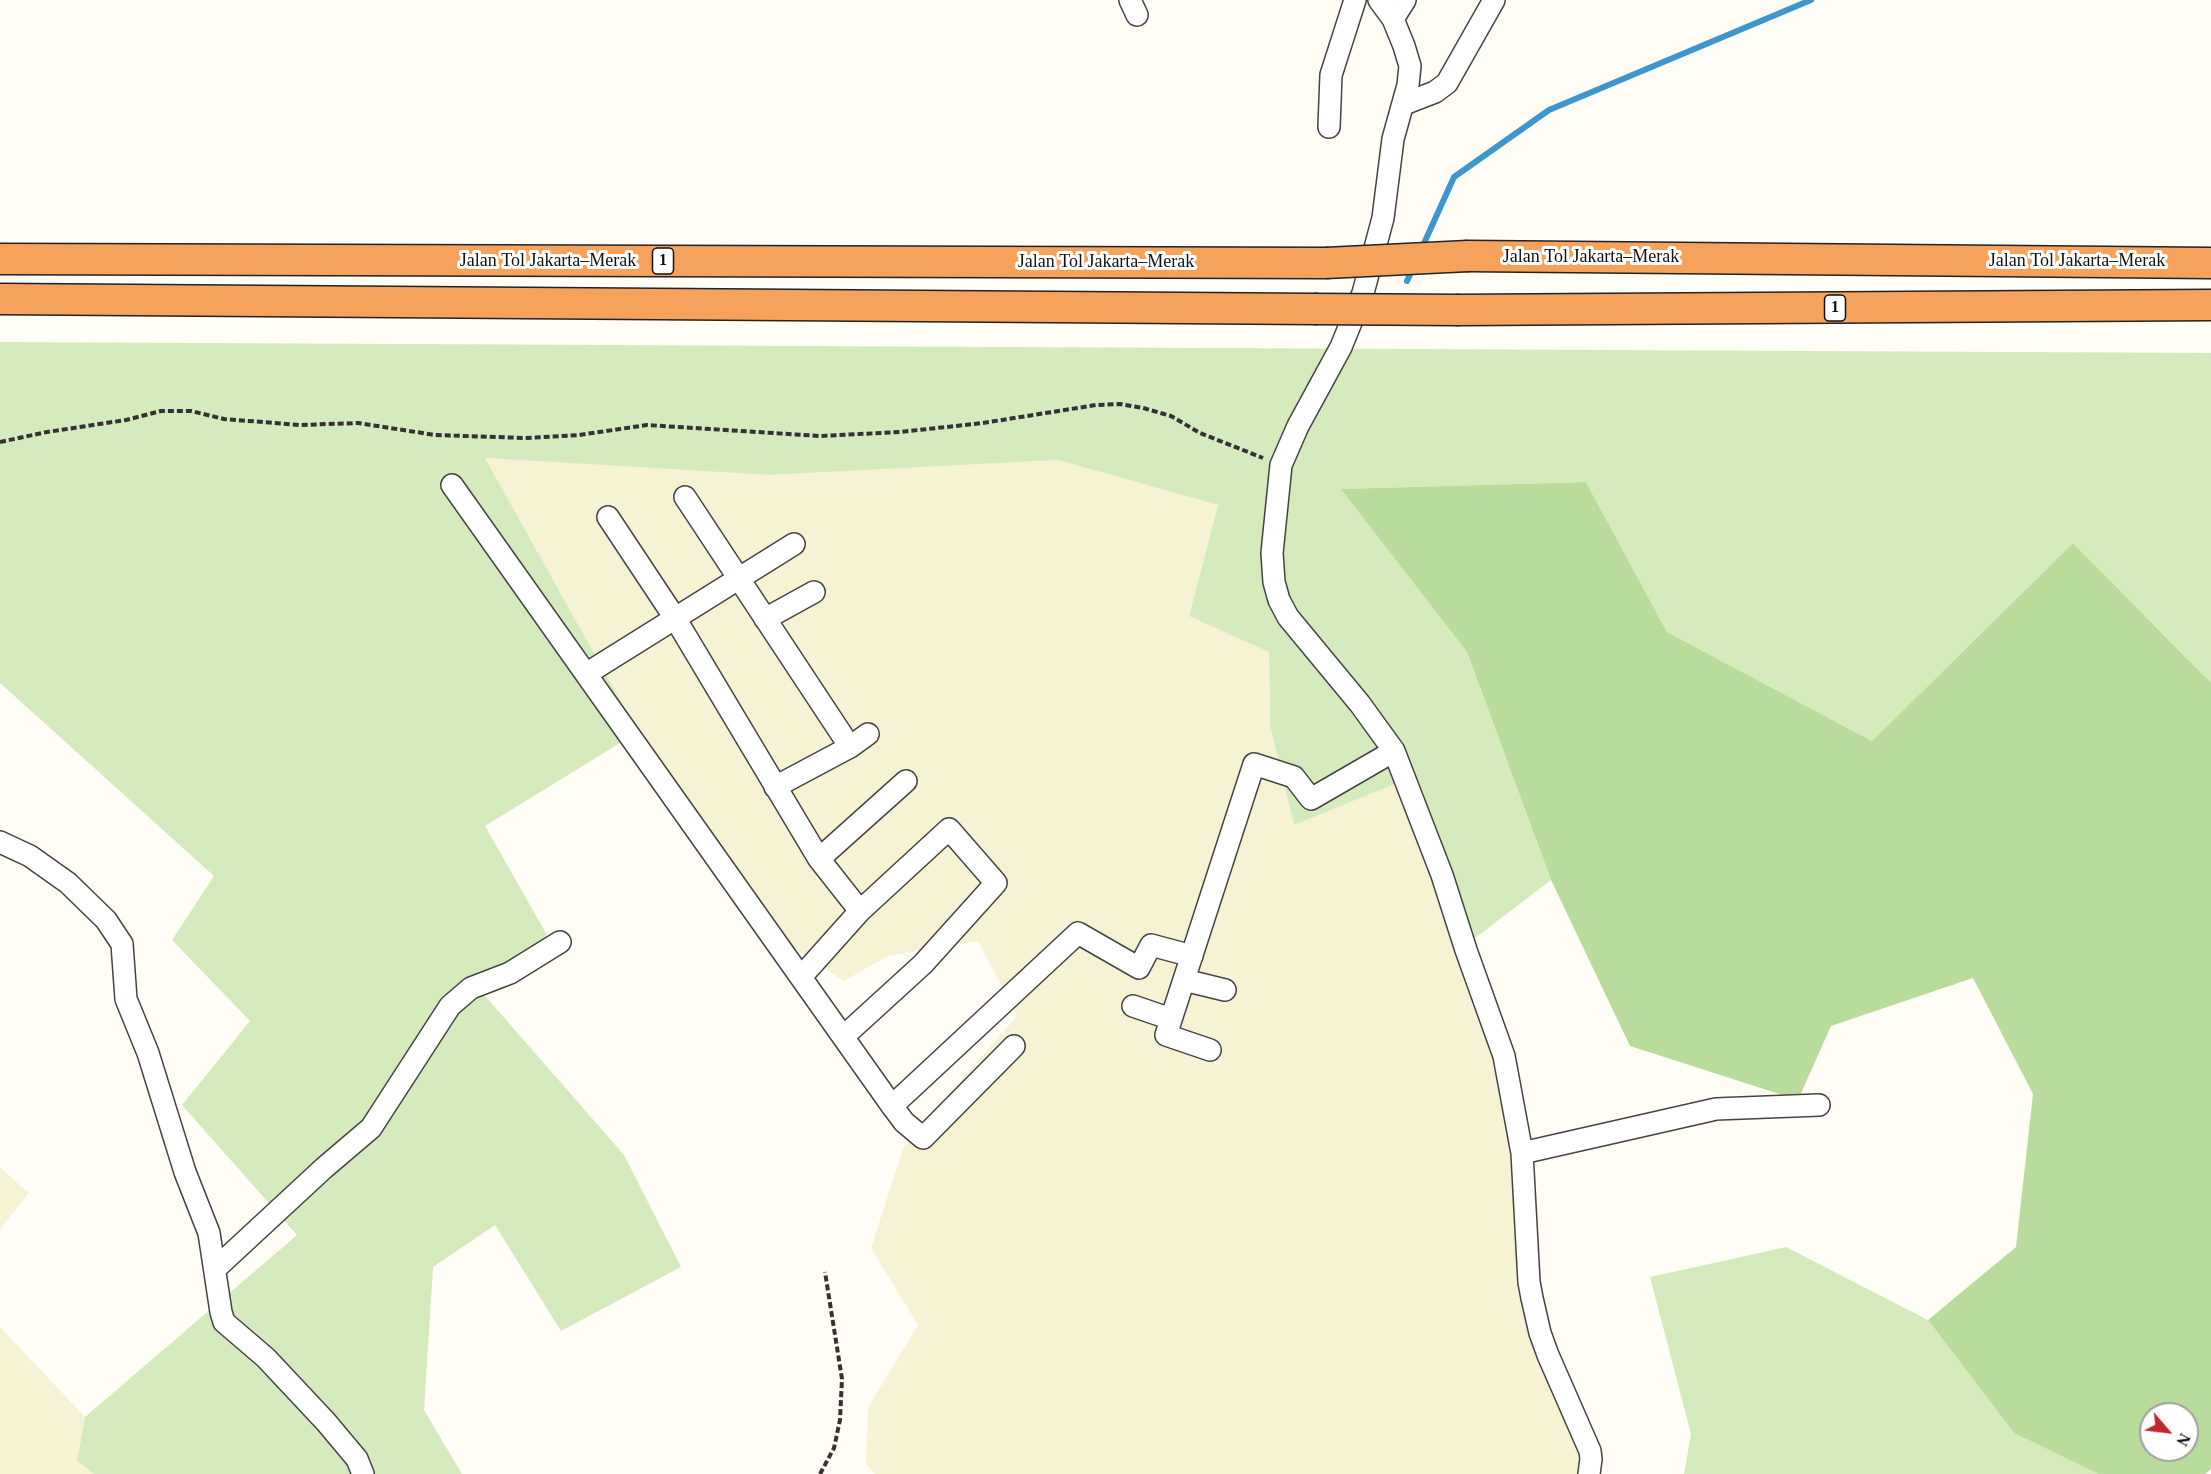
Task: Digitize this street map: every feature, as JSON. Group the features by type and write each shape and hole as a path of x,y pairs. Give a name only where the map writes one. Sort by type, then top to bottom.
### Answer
{"highway":[{"name":"Jalan Tol Jakarta–Merak","path":"0,259 1326,262 1468,256 2211,262"},
{"name":"1","path":"0,299 1459,310 2211,305"}],"street":[{"path":"1329,127 1331,75 1355,0"},
{"path":"1379,0 1393,19 1410,66 1404,104 1393,140 1383,218 1363,293 1341,347 1298,426 1281,465 1272,553 1274,582 1279,600 1288,617 1360,704 1394,751 1442,875 1504,1056 1522,1153 1529,1282 1540,1333 1590,1451 1589,1474"},
{"path":"1393,19 1406,0"},
{"path":"1404,104 1435,92 1447,82 1494,0"},
{"path":"452,485 904,1122 923,1138 1014,1046"},
{"path":"685,497 850,747"},
{"path":"608,517 675,618 819,859 861,911"},
{"path":"586,674 794,544"},
{"path":"765,619 813,592"},
{"path":"775,787 850,747 868,734"},
{"path":"1210,1050 1166,1035 1254,764 1294,777 1311,799 1394,751"},
{"path":"819,859 906,781"},
{"path":"801,977 861,911 949,829 996,883 923,964 843,1037"},
{"path":"0,842 30,856 68,883 106,920 122,944 126,999 148,1053 185,1172 209,1233 220,1312 224,1322 266,1358 318,1414 357,1459 363,1474"},
{"path":"892,1106 1078,933 1139,968 1151,945 1192,956"},
{"path":"215,1269 324,1168 371,1128 450,1006 471,988 510,973 560,942"},
{"path":"1184,980 1225,990"},
{"path":"1133,1006 1171,1019"},
{"path":"1522,1153 1716,1109 1820,1105"}],"path":[{"path":"0,442 126,420 161,411 190,411 224,419 300,425 358,423 435,435 525,438 579,435 647,425 820,436 900,432 983,423 1096,405 1120,404 1171,416 1200,433 1281,465"},
{"path":"820,1474 834,1448 840,1420 842,1379 830,1315 825,1272"}],"shaded area":[{"path":"485,458 770,475 1058,460 1218,505 1189,615 1269,652 1270,725 1294,825 1415,776 1512,1118 1520,1284 1592,1474 875,1474 866,1464 868,1407 918,1325 871,1248 904,1146 1017,1016 978,941 888,956 844,981 737,910"},
{"path":"0,1167 29,1193 0,1229"},
{"path":"0,1327 85,1417 77,1461 94,1474 0,1474"}],"green space":[{"path":"0,342 2211,353 2211,683 2073,543 1872,741 1667,632 1586,482 1342,489 1467,652 1551,880 1470,942 1415,776 1294,825 1270,725 1269,652 1189,616 1218,505 1058,460 770,475 485,458 638,732 485,826 547,935 480,990 624,1155 681,1267 561,1331 495,1225 433,1267 424,1410 462,1474 94,1474 77,1461 85,1417 297,1235 182,1105 250,1021 172,940 214,876 0,683"},
{"path":"1586,482 1667,632 1872,741 2073,543 2211,683 2211,1469 2205,1474 2098,1474 2014,1433 1928,1320 2016,1247 2033,1094 1973,978 1831,1026 1798,1100 1630,1046 1551,880 1467,652 1341,489"},
{"path":"1786,1247 1928,1320 2014,1433 2098,1474 1684,1474 1691,1434 1650,1277"}],"waterway":[{"path":"1421,250 1454,177 1549,110 1811,0"},
{"path":"1407,281 1413,268"}]}
